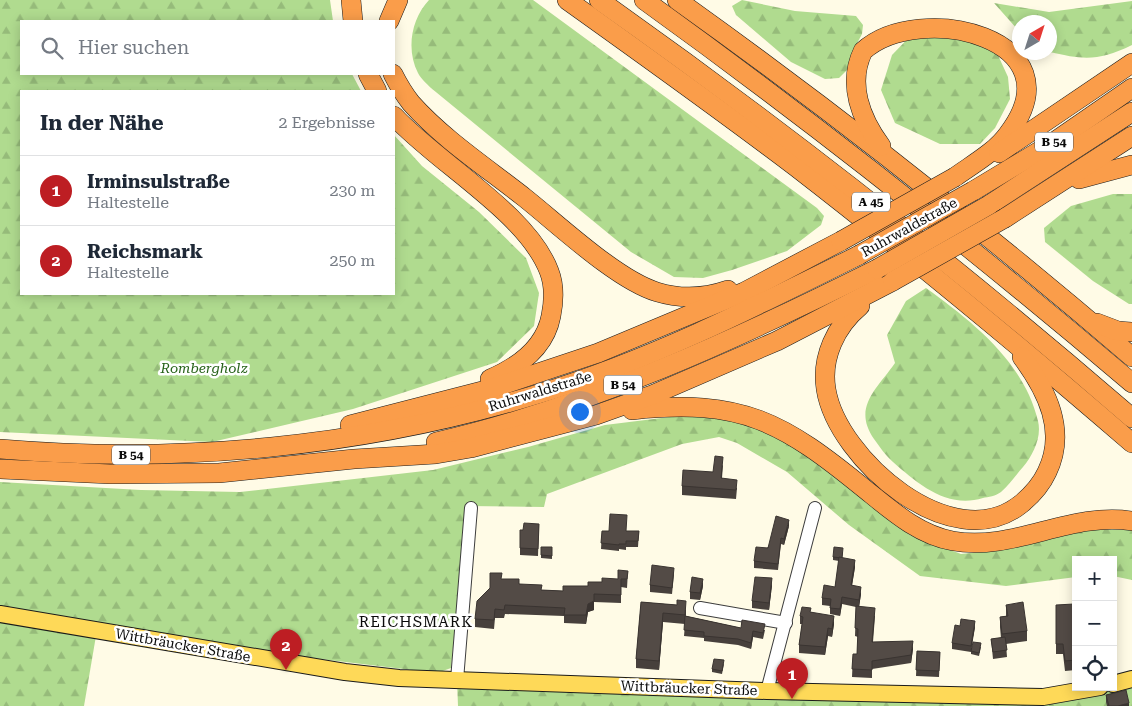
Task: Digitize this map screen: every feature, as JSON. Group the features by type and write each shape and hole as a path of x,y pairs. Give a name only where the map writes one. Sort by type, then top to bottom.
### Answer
{"highway":[{"path":"351,0 353,20"},
{"path":"390,20 398,0"},
{"path":"567,0 795,167 985,318 1132,443"},
{"name":"A 45","path":"599,0 844,181 974,285 1132,418"},
{"name":"A 45","path":"644,0 728,60 901,192 1132,383"},
{"path":"677,0 816,102 1069,304 1132,357"},
{"path":"893,16 877,29 862,54 858,67 856,91 859,108 875,138 905,172"},
{"path":"955,176 997,146 1011,130 1020,112 1026,87 1025,73 1017,47 1004,30"},
{"path":"262,447 490,389 598,353 736,296 841,241 1001,152 1132,63"},
{"path":"369,75 376,90"},
{"path":"394,75 412,103 454,141 600,258 637,284 670,295 697,296 719,293 781,271"},
{"name":"Ruhrwaldstraße","path":"0,450 119,455 183,454 306,444 406,427 538,394 608,370 681,340 860,255 973,191 1050,144 1132,88"},
{"name":"B 54","path":"0,469 110,474 179,474 246,471 354,459 459,437 546,412 619,386 726,342 877,269 989,205 1132,112"},
{"path":"395,117 415,138 478,190 527,236 544,259 554,289 552,312 545,335 526,359 492,378 433,402"},
{"path":"354,459 449,452 547,430 652,395 724,365 836,312 894,281 1005,218 1132,136"},
{"path":"1058,185 1132,165"},
{"path":"894,281 855,310 834,336 827,355 826,390 840,426 877,472 899,492 924,508 948,518 975,521 997,517 1016,508 1032,495 1044,480 1055,449 1056,432 1052,412 1045,393 1023,358 985,318"},
{"path":"1069,304 1105,326 1118,331 1132,332"},
{"path":"596,415 658,407 685,406 721,408 750,415 771,423 811,447 911,524 934,536 953,541 993,540 1070,522 1099,520 1132,521"}],"main road":[{"name":"Wittbräucker Straße","path":"0,614 345,672 456,680 1039,701 1083,691"},
{"path":"1117,683 1132,678"}],"street":[{"path":"456,680 471,508"},
{"path":"767,691 816,508"},
{"path":"700,608 786,623"}],"green space":[{"name":"Rombergholz","path":"0,0 330,0 333,20 20,20 20,75 353,75 360,90 20,90 20,295 395,295 395,136 422,166 479,212 526,258 539,293 534,326 497,362 353,409 212,442 0,432"},
{"path":"429,0 533,0 817,208 824,216 821,225 787,251 703,278 674,277 631,252 422,79 414,64 411,45 414,25"},
{"path":"742,0 795,11 856,16 863,25 862,34 853,51 852,65 839,78 825,79 791,62 736,15 732,6"},
{"path":"1132,1 1132,45 1110,54 1091,58 1057,54 1057,15 1012,15 1012,23 994,3 1049,12"},
{"path":"922,24 956,24 997,53 1008,77 1010,99 995,128 980,144 940,144 895,123 881,90 892,55"},
{"path":"1113,194 1132,194 1132,304 1129,304 1093,281 1045,242 1044,228 1071,206"},
{"path":"926,288 978,329 1009,362 1031,400 1038,421 1038,439 1027,462 1001,492 994,495 970,501 945,497 934,492 923,486 890,459 868,428 865,417 866,408 875,390 895,363 887,335 906,301"},
{"path":"702,413 738,420 795,447 910,535 961,554 990,551 1082,529 1132,530 1132,580 1117,577 1117,556 1072,556 1072,578 1006,586 920,576 849,525 787,472 737,443 719,437 682,444 547,494 544,507 467,506 451,668 437,673 237,649 0,608 0,482 141,490 240,492 433,470 528,447 605,425"},
{"path":"0,614 97,630 84,706 0,706"},
{"path":"1132,679 1132,706 458,706 457,680 1043,697 1073,691 1117,691 1117,682"}],"building":[{"path":"715,456 723,457 721,478 737,480 736,490 682,486 683,470 713,472"},
{"path":"610,514 627,515 626,531 639,531 638,541 626,541 626,544 619,545 601,543 602,531 609,531"},
{"path":"776,516 789,520 784,539 781,538 778,564 754,561 756,547 768,548"},
{"path":"524,523 539,524 538,549 520,548 520,530 523,530"},
{"path":"541,547 552,547 552,556 541,555"},
{"path":"834,547 843,548 842,558 833,557"},
{"path":"839,557 855,560 851,585 861,587 859,600 842,597 840,609 830,608 831,599 822,598 824,585 835,587"},
{"path":"652,565 674,568 672,588 650,585"},
{"path":"618,570 628,571 627,579 621,579 621,595 594,594 594,601 588,604 586,615 564,615 565,608 505,605 504,610 495,609 494,620 475,619 477,601 490,588 490,573 502,573 501,579 519,579 519,584 542,585 541,590 563,591 563,586 588,586 588,582 602,582 602,578 618,579"},
{"path":"692,577 703,579 700,593 690,592"},
{"path":"755,577 772,578 769,603 752,601"},
{"path":"677,600 686,601 685,615 663,613 659,661 636,659 641,602 677,605"},
{"path":"1023,602 1027,631 1002,634 1000,617 1008,616 1006,605"},
{"path":"1072,604 1072,660 1065,661 1063,644 1056,644 1056,605"},
{"path":"856,606 875,608 872,642 913,641 911,655 872,661 872,670 852,669 853,654 857,654 858,629 855,628"},
{"path":"802,607 811,608 810,612 834,616 832,629 828,628 825,647 799,645 803,617 800,616"},
{"path":"685,616 741,628 742,620 765,624 763,633 753,631 751,643 738,639 704,636 704,632 684,630"},
{"path":"961,619 975,621 971,646 952,643 955,625 960,626"},
{"path":"1005,637 1007,650 993,652 991,639"},
{"path":"973,642 981,643 979,653 971,651"},
{"path":"917,651 940,652 939,671 916,670"},
{"path":"714,659 724,660 722,671 712,669"},
{"path":"1126,690 1129,703 1109,706 1106,695"}],"place":[{"name":"Reichsmark","path":"286,670"},
{"name":"Irminsulstraße","path":"792,699"}],"district":[{"name":"REICHSMARK","path":"416,622"}]}
